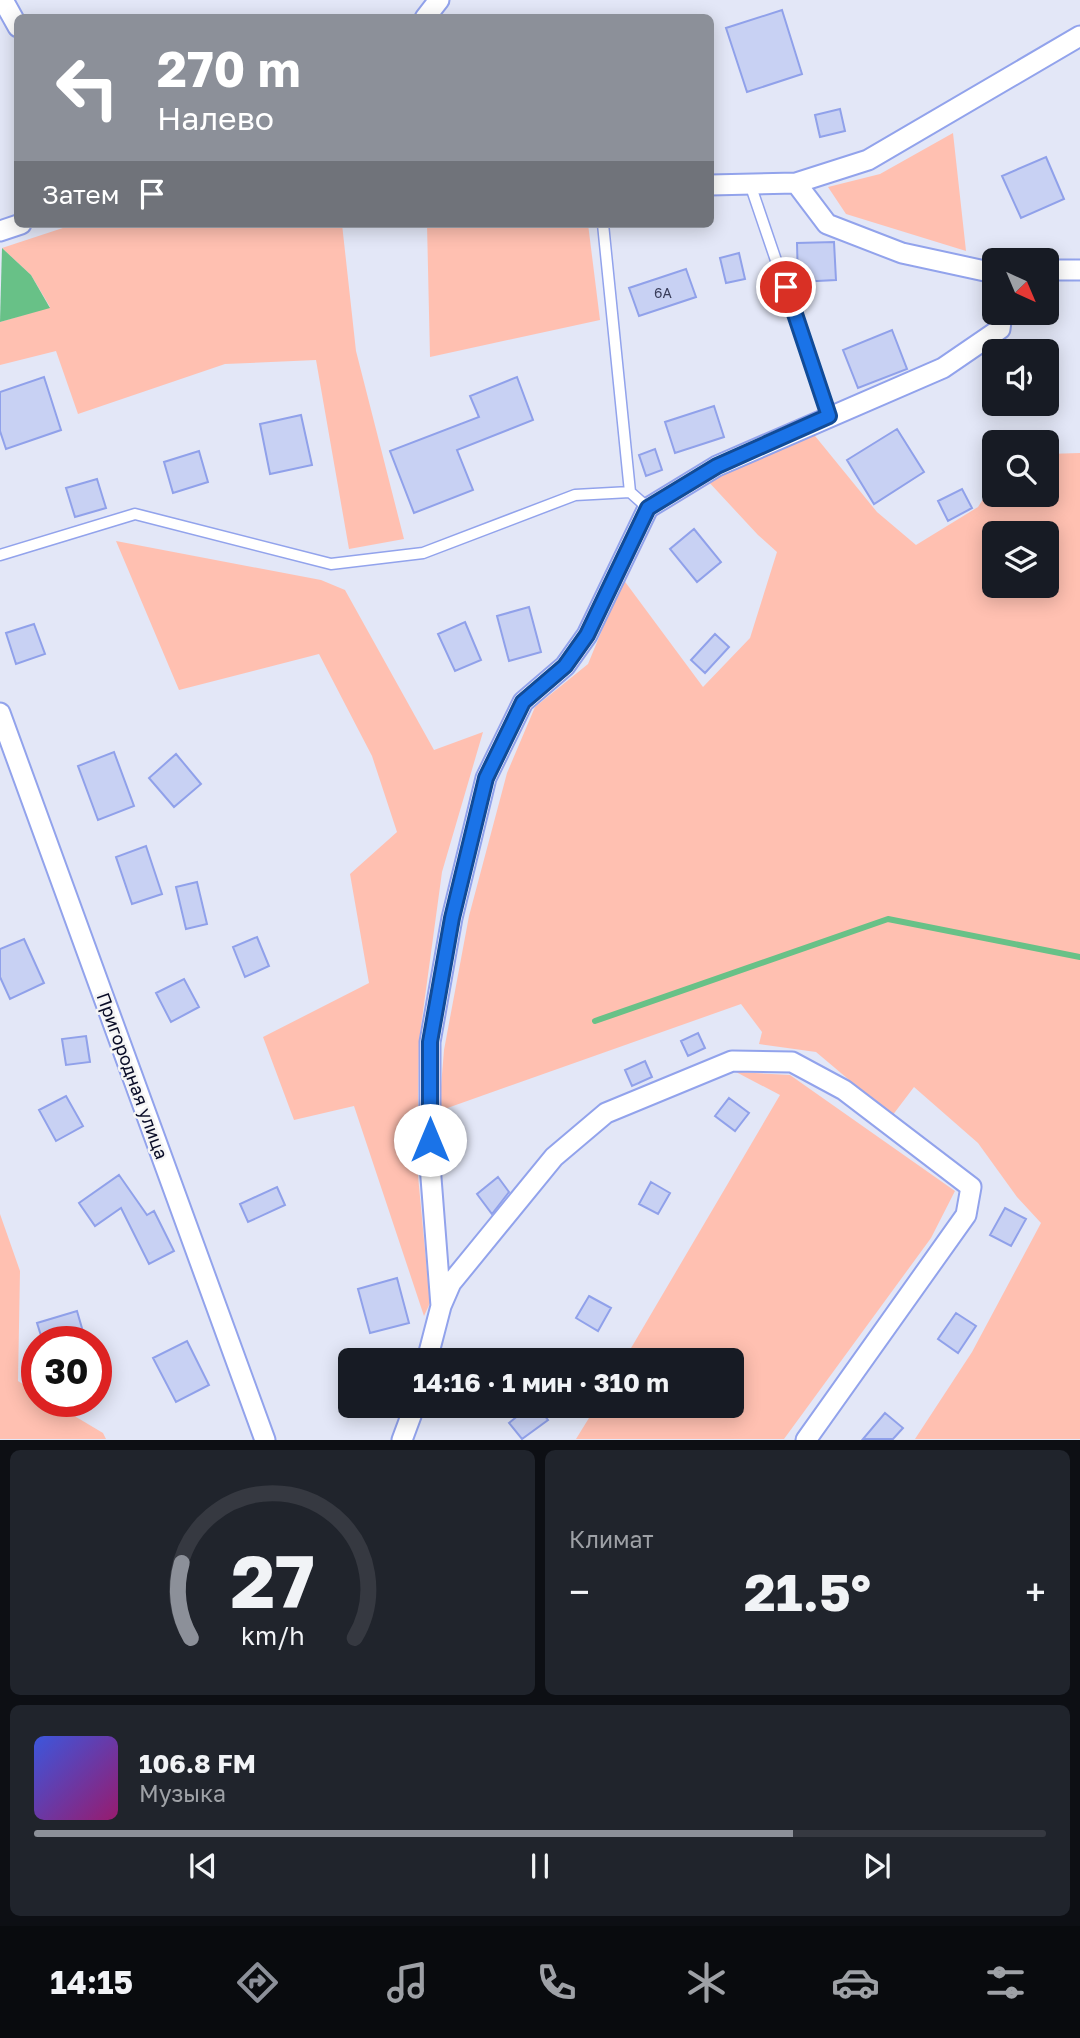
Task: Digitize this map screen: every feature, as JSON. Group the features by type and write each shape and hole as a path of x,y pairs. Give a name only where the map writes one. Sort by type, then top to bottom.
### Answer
{"street":[{"path":"4,0 14,19"},
{"path":"428,14 439,0"},
{"path":"714,185 796,183 868,160 1080,36"},
{"path":"796,183 827,224 902,253 982,271"},
{"path":"1059,270 1080,270"},
{"path":"441,1306 430,1165 430,1042 452,918 486,778 523,702 565,666 587,635 648,508 717,466 943,368 1000,329 1000,326"},
{"name":"Пригородная улица","path":"0,713 265,1440"},
{"path":"430,1348 441,1306 451,1283 554,1157 606,1113 732,1061 792,1062 844,1090 971,1187 966,1215 806,1440"},
{"path":"402,1440 410,1418"}],"lane":[{"path":"750,184 829,416"},
{"path":"603,228 630,492 648,508"},
{"path":"0,555 135,514 331,564 423,552 575,495 630,492"}],"shaded area":[{"path":"953,133 966,251 846,214 828,187 880,174"},
{"path":"63,228 342,228 356,351 404,539 349,549 316,360 225,364 78,414 56,351 0,365 0,322 50,307 31,275 2,248"},
{"path":"427,228 588,228 600,320 430,357"},
{"path":"2,248 31,275 50,308 0,322"},
{"path":"811,431 877,512 916,545 978,507 982,501 982,507 1059,507 1059,454 1080,453 1080,1439 915,1439 972,1352 1041,1223 1017,1197 978,1143 914,1087 892,1116 816,1052 759,1044 762,1032 741,1004 439,1111 444,1050 469,916 507,773 535,707 588,664 623,579 703,687 750,638 777,552 706,479"},
{"path":"116,541 321,580 345,590 434,750 483,732 442,872 419,1041 417,1165 430,1303 424,1316 354,1106 294,1120 263,1037 369,983 350,874 397,832 372,756 319,654 179,690"},
{"path":"736,1072 790,1075 955,1191 931,1238 784,1439 576,1439 589,1418 744,1418 744,1348 631,1348 780,1095"},
{"path":"0,1214 20,1271 18,1381 21,1383 21,1417 76,1417 103,1433 106,1439 0,1439"}],"building":[{"path":"782,10 802,74 747,92 726,28"},
{"path":"840,109 845,131 820,137 815,115"},
{"path":"1046,157 1064,199 1021,218 1002,176"},
{"path":"834,242 836,280 798,282 797,243"},
{"path":"739,253 745,279 726,283 720,258"},
{"path":"686,269 696,297 639,316 629,288"},
{"path":"892,330 907,369 858,388 843,350"},
{"path":"44,377 61,430 6,449 0,431 0,392"},
{"path":"517,377 533,420 457,450 473,490 414,513 390,451 479,417 470,396"},
{"path":"714,406 724,437 675,453 665,422"},
{"path":"301,415 312,465 270,474 260,424"},
{"path":"897,429 924,472 874,504 847,460"},
{"path":"655,449 662,470 646,476 639,455"},
{"path":"199,451 208,482 173,493 164,462"},
{"path":"97,479 106,508 75,517 66,488"},
{"path":"962,489 972,508 948,521 938,501"},
{"path":"694,529 721,562 697,582 670,549"},
{"path":"529,607 541,652 509,661 497,616"},
{"path":"465,622 481,660 455,671 438,634"},
{"path":"34,624 45,654 16,664 6,633"},
{"path":"715,634 729,647 705,673 691,660"},
{"path":"114,752 134,806 98,820 78,766"},
{"path":"176,754 201,784 174,807 149,778"},
{"path":"146,846 162,894 132,904 116,857"},
{"path":"197,882 207,924 186,929 176,887"},
{"path":"257,937 269,966 245,977 233,947"},
{"path":"24,939 44,983 10,999 0,977 0,949"},
{"path":"184,979 199,1007 171,1022 156,993"},
{"path":"698,1033 705,1048 688,1056 681,1041"},
{"path":"86,1036 90,1062 66,1065 62,1039"},
{"path":"645,1061 652,1077 632,1086 625,1070"},
{"path":"66,1096 83,1126 56,1141 39,1110"},
{"path":"729,1098 749,1113 735,1131 715,1116"},
{"path":"119,1175 147,1215 154,1211 174,1251 149,1264 121,1208 95,1226 79,1203"},
{"path":"498,1177 509,1192 492,1214 477,1194"},
{"path":"651,1182 670,1193 658,1214 639,1204"},
{"path":"277,1187 285,1205 248,1222 240,1204"},
{"path":"1005,1208 1026,1219 1011,1246 990,1235"},
{"path":"397,1278 409,1323 370,1333 358,1289"},
{"path":"589,1296 611,1308 598,1331 576,1318"},
{"path":"77,1311 81,1326 38,1326 37,1323"},
{"path":"956,1313 976,1326 958,1353 938,1339"},
{"path":"187,1341 209,1385 176,1402 153,1358"},
{"path":"885,1413 903,1428 893,1439 863,1439"},
{"path":"515,1418 548,1420 522,1439 509,1423"}],"waterway":[{"path":"595,1021 888,919 1080,957"}],"route":[{"path":"430,1140 430,1042 452,918 486,778 523,702 565,666 587,635 648,508 717,466 829,416 786,287"}]}
